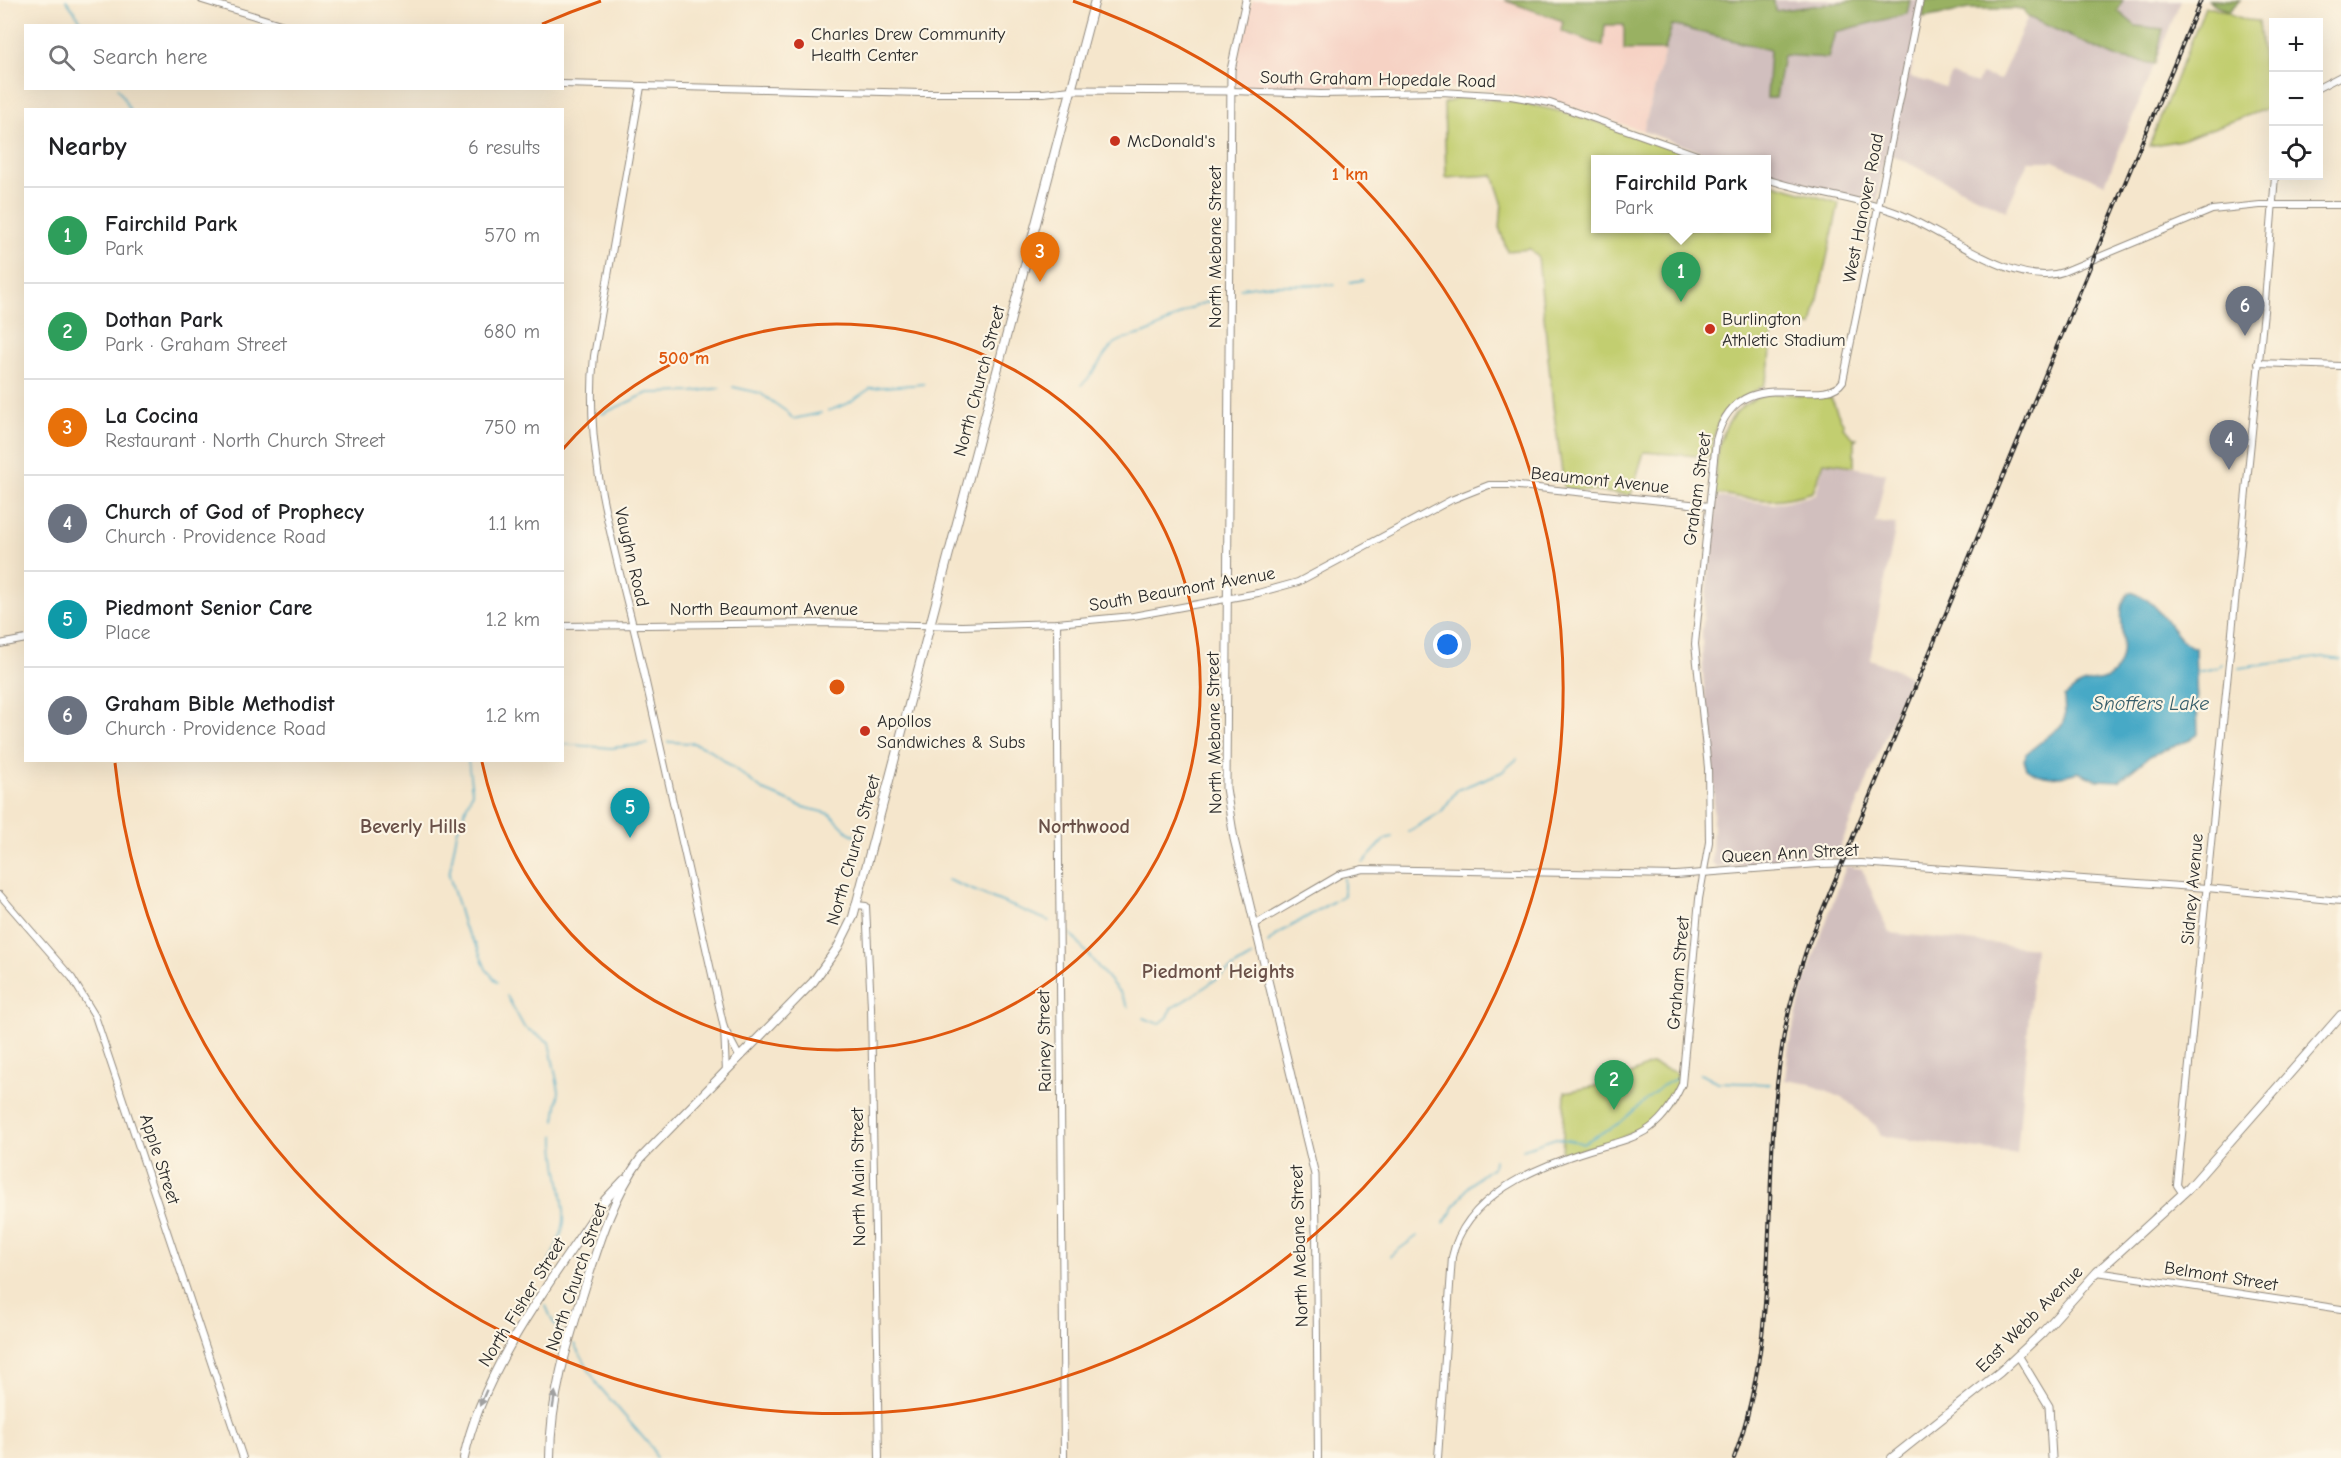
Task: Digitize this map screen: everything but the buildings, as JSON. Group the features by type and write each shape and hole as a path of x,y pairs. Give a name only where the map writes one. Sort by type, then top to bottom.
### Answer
{"main road":[{"name":"North Church Street","path":"550,1458 552,1409 563,1359 599,1244 629,1174 641,1158 726,1073 820,973 844,937 857,905 1095,0"},
{"name":"North Mebane Street","path":"1246,0 1233,56 1231,91 1227,800 1254,925 1315,1174 1316,1232"},
{"name":"South Graham Hopedale Road","path":"1071,90 1231,91"},
{"name":"East Webb Avenue","path":"1892,1458 1965,1401 2018,1355 2097,1272 2183,1194 2341,1015"},
{"name":"North Fisher Street","path":"464,1458 481,1403 503,1357 605,1200 629,1174"},
{"path":"2018,1355 2049,1406 2052,1458"}],"street":[{"path":"202,0 280,24"},
{"name":"West Hanover Road","path":"1769,391 1826,391 1842,384 1880,207 1920,0"},
{"path":"2323,86 2341,76"},
{"path":"564,84 922,93 1044,93 1071,90"},
{"name":"Vaughn Road","path":"641,87 594,356 591,399 596,464 724,1028 726,1073"},
{"name":"South Graham Hopedale Road","path":"1231,91 1344,94 1441,92 1511,96 1550,103 1700,155"},
{"path":"1771,180 1814,193 1880,207 1908,217 1987,258 2028,274 2052,275 2078,266 2201,213 2274,204 2341,205"},
{"name":"Sidney Avenue","path":"2183,1194 2177,1185 2275,180"},
{"path":"2260,205 2268,198 2274,185"},
{"path":"2258,363 2341,366"},
{"name":"Graham Street","path":"1438,1458 1452,1257 1457,1238 1467,1221 1479,1208 1522,1177 1574,1156 1633,1137 1650,1128 1668,1109 1676,1096 1684,1073 1699,899 1708,842 1709,791 1695,644 1715,446 1721,425 1737,404 1750,396 1769,391"},
{"name":"South Beaumont Avenue","path":"929,626 1057,623 1115,619 1228,598 1298,582 1451,500 1489,485"},
{"name":"Beaumont Avenue","path":"1489,485 1509,485 1709,506"},
{"name":"North Beaumont Avenue","path":"564,626 821,623 929,626"},
{"name":"Rainey Street","path":"1057,623 1064,1458"},
{"path":"0,644 24,639"},
{"name":"Queen Ann Street","path":"1254,925 1341,874 1363,869 1676,875 1818,864 1862,863 2207,888 2341,901"},
{"name":"Apple Street","path":"0,895 73,980 95,1016 243,1458"},
{"name":"North Main Street","path":"857,905 866,906 868,920 866,933 871,1007 879,1458"},
{"name":"Vaughn Road","path":"724,1028 740,1058"},
{"name":"North Mebane Street","path":"1316,1232 1318,1458"},
{"name":"Belmont Street","path":"2097,1272 2341,1309"}],"shaded area":[{"path":"1253,0 1504,0 1563,21 1561,31 1603,45 1605,25 1624,25 1624,50 1665,50 1643,131 1568,106 1482,88 1233,87 1245,17"},
{"path":"1774,0 1857,0 1775,11"},
{"path":"1910,0 1925,0 1910,77 1945,87 1952,74 1977,84 1981,74 2000,80 2028,17 2114,57 2122,0 2181,0 2105,184 2053,161 2028,161 2006,211 1886,152 1877,202 1771,176 1771,155 1711,155 1643,131 1672,25 1770,50 1767,97 1776,98 1783,55 1828,58 1835,32 1907,14"},
{"path":"1824,462 1886,473 1875,523 1896,524 1870,659 1910,676 1836,857 1717,868 1712,863 1714,790 1703,674 1702,632 1717,497 1773,504 1816,495"},
{"path":"1846,866 1862,869 1889,933 2035,948 2017,1154 1881,1136 1876,1126 1846,1100 1810,1084 1785,1080 1789,1045 1806,978"}],"green space":[{"path":"1504,0 1774,0 1775,11 1857,0 1910,0 1907,14 1835,32 1828,58 1783,55 1776,98 1767,98 1770,50 1672,25 1665,50 1624,50 1624,25 1605,25 1603,46 1561,31 1563,21"},
{"path":"1925,0 2123,0 2118,11 2136,26 2163,29 2155,64 2115,57 2028,17 2023,9 1970,9 1923,18"},
{"path":"2208,0 2240,0 2228,12"},
{"path":"2205,7 2213,7 2246,20 2259,21 2268,108 2181,140 2149,146"},
{"path":"1460,98 1492,99 1554,110 1614,127 1693,155 1591,155 1591,233 1771,233 1771,183 1839,203 1812,326 1772,327 1770,365 1764,385 1733,406 1720,419 1713,440 1711,457 1644,452 1631,495 1564,487 1553,406 1538,257 1530,249 1507,251 1500,230 1502,202 1493,175 1446,178 1444,103"},
{"path":"1773,393 1830,397 1844,424 1843,428 1854,438 1858,438 1854,440 1854,466 1824,462 1813,492 1799,496 1766,500 1719,494 1714,499 1719,448 1731,419 1741,408 1755,399"},
{"path":"1652,1064 1678,1073 1681,1078 1660,1113 1634,1133 1562,1155 1565,1092 1612,1083"}],"water":[{"name":"Snoffers Lake","path":"2130,592 2151,603 2179,637 2195,648 2198,734 2190,740 2150,756 2119,781 2096,780 2078,772 2051,777 2033,772 2027,768 2024,760 2027,753 2062,725 2065,716 2064,697 2083,684 2106,679 2114,673 2120,663 2123,642 2122,609 2124,600"}],"waterway":[{"path":"66,0 84,24"},
{"path":"119,90 129,108"},
{"path":"1350,282 1363,280"},
{"path":"1240,288 1263,285 1334,285"},
{"path":"1081,385 1117,342 1158,328 1199,305 1220,300"},
{"path":"828,411 847,404 871,388 924,384"},
{"path":"733,387 760,393 793,419 821,413"},
{"path":"602,414 648,393 692,392 720,388"},
{"path":"2239,668 2323,657 2341,660"},
{"path":"2195,672 2217,668 2222,664"},
{"path":"668,742 693,743 710,750 764,791 803,807 830,814 848,832 860,838"},
{"path":"564,744 611,748 647,744"},
{"path":"1408,832 1442,811 1457,790 1502,772 1517,759"},
{"path":"468,762 472,792 457,832 449,875 464,927 476,945 486,969 497,982"},
{"path":"1363,863 1385,839 1392,837"},
{"path":"1268,943 1276,935 1344,895 1344,878"},
{"path":"948,880 1049,921"},
{"path":"1070,933 1120,993 1128,1007"},
{"path":"1144,1018 1159,1024 1168,1017 1171,1008 1253,956"},
{"path":"507,996 524,1027 549,1042 559,1091 555,1121"},
{"path":"1700,1074 1718,1082 1770,1084"},
{"path":"1523,1149 1556,1138 1583,1143 1620,1123 1662,1086 1677,1078"},
{"path":"544,1277 561,1236 564,1219 555,1135"},
{"path":"1444,1223 1459,1199 1477,1178 1493,1167 1494,1160"},
{"path":"1390,1256 1417,1236"},
{"path":"546,1306 553,1322 563,1333"},
{"path":"574,1344 597,1384 653,1449 656,1458"}],"railway":[{"path":"1734,1458 1749,1408 1759,1357 1765,1306 1776,1099 1787,1021 1804,957 2201,0"}],"place":[{"name":"Charles Drew Community Health Center","path":"799,44"},
{"name":"McDonald's","path":"1115,141"},
{"name":"La Cocina","path":"1040,282"},
{"name":"Fairchild Park","path":"1681,302"},
{"name":"Burlington Athletic Stadium","path":"1710,329"},
{"name":"Graham Bible Methodist","path":"2245,336"},
{"name":"Church of God of Prophecy","path":"2229,470"},
{"name":"Apollos Sandwiches & Subs","path":"865,731"},
{"name":"Piedmont Senior Care","path":"630,838"},
{"name":"Dothan Park","path":"1614,1110"}],"district":[{"name":"Beverly Hills","path":"413,826"},
{"name":"Northwood","path":"1084,826"},
{"name":"Piedmont Heights","path":"1218,971"}]}
